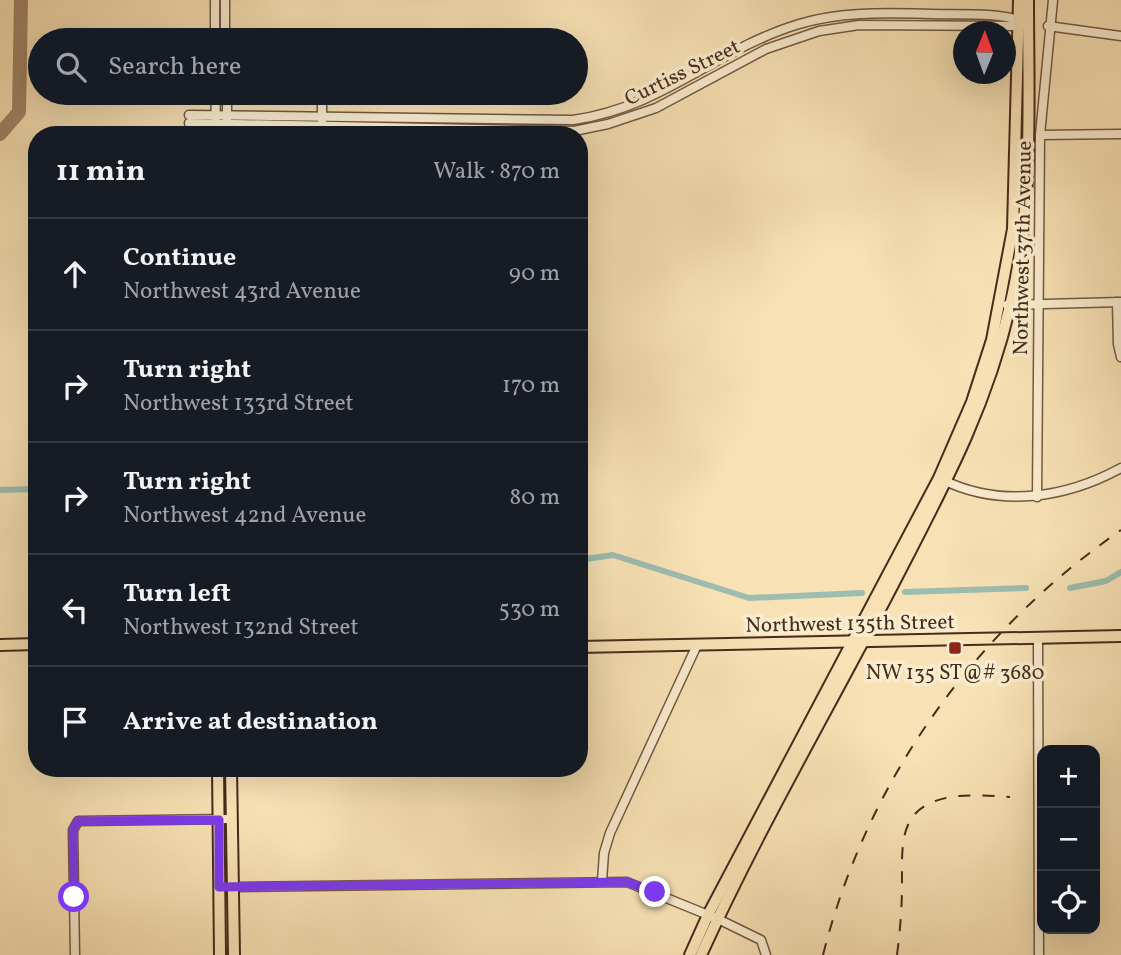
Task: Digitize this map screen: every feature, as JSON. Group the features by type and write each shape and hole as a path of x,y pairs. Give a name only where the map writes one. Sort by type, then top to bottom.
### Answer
{"main road":[{"path":"690,955 713,917 984,399 1026,202 1022,24 1019,0"},
{"path":"1022,24 1028,0"},
{"name":"Northwest 135th Street","path":"588,647 1121,636"},
{"path":"0,645 28,645"},
{"path":"218,777 220,955"},
{"path":"231,777 234,955"},
{"path":"219,887 233,887"},
{"path":"701,955 713,917"}],"street":[{"path":"215,0 215,28"},
{"path":"225,0 225,28"},
{"name":"Northwest 37th Avenue","path":"1037,496 1040,135 1048,26 1053,0"},
{"name":"Curtiss Street","path":"189,119 322,116 559,120 600,115 631,106 771,35 817,19 849,15 913,14 1022,24"},
{"path":"835,27 849,15"},
{"name":"Curtiss Street","path":"588,126 635,117 766,50 835,27 1022,24"},
{"path":"1048,26 1121,36"},
{"path":"216,105 216,126"},
{"path":"226,105 227,126"},
{"path":"322,105 322,126"},
{"path":"631,106 635,117"},
{"name":"Curtiss Street","path":"227,120 322,126"},
{"path":"1040,135 1121,134"},
{"path":"1006,305 1119,302 1118,344 1121,358"},
{"path":"943,480 987,493 1037,496 1094,483 1121,468"},
{"path":"1038,638 1039,955"},
{"path":"603,881 604,853 610,833 697,645"},
{"path":"75,955 73,830 78,821 232,819"},
{"path":"233,887 627,882 761,940 766,955"}],"waterway":[{"path":"0,490 28,489"},
{"path":"588,559 613,555 749,598 862,593"},
{"path":"1070,588 1106,581 1121,572"},
{"path":"905,592 1026,588"}],"taxiway":[{"path":"0,134 19,112 21,0"}],"railway":[{"path":"823,955 842,891 867,829 898,771 933,715 974,663 1019,615 1068,570 1121,530"},
{"path":"897,955 902,854 912,817 921,808 951,797 1010,797"}],"place":[{"name":"NW 135 ST@# 3680","path":"955,648"}],"route":[{"path":"74,897 73,830 78,821 219,820 219,887 603,881 627,882 655,892"}]}
